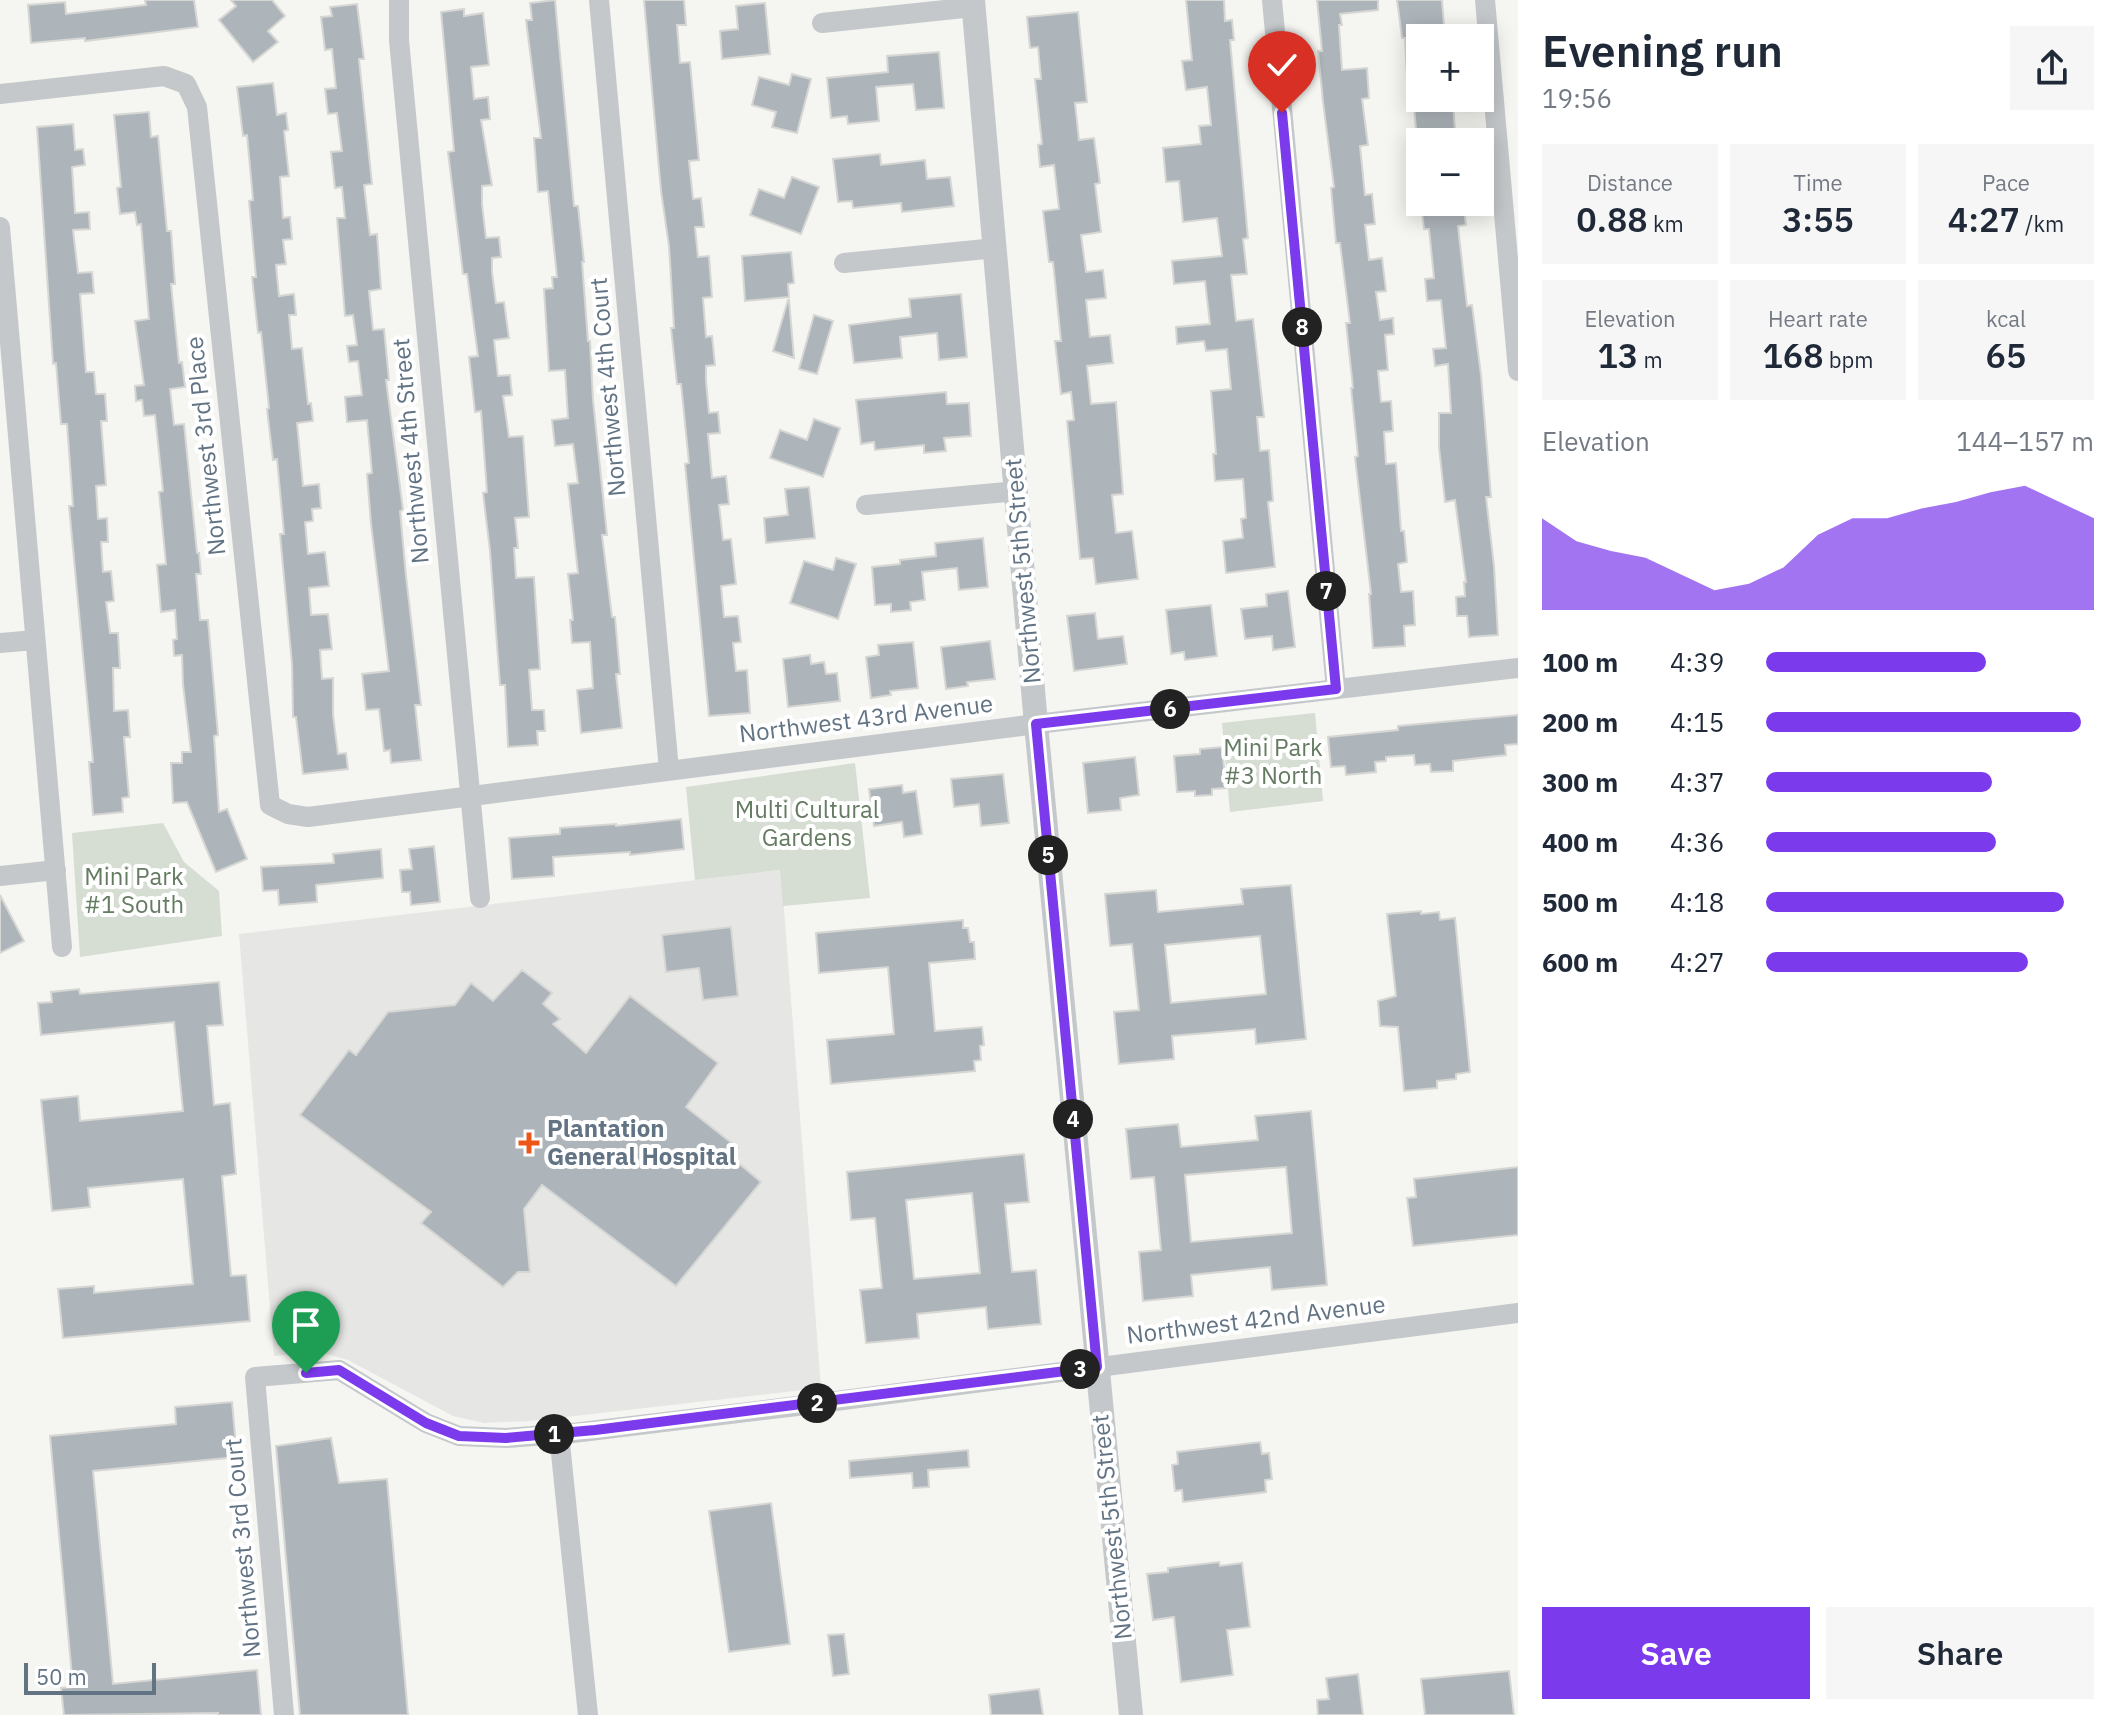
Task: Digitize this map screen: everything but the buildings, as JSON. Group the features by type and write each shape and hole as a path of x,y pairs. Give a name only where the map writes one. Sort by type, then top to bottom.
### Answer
{"street":[{"name":"Northwest 4th Street","path":"399,0 399,40 480,898"},
{"name":"Northwest 4th Court","path":"599,0 669,770"},
{"path":"1272,0 1336,689"},
{"path":"1485,0 1518,371"},
{"path":"822,23 973,4"},
{"name":"Northwest 5th Street","path":"973,4 1036,724 1131,1715"},
{"name":"Northwest 3rd Place","path":"0,94 164,76 186,84 197,107 270,805"},
{"path":"0,227 7,392 35,640 62,947"},
{"path":"844,263 996,248"},
{"path":"866,505 1017,491"},
{"path":"0,643 35,640"},
{"name":"Northwest 43rd Avenue","path":"270,805 288,814 308,817 1036,724 1518,668"},
{"path":"0,876 56,870"},
{"name":"Northwest 42nd Avenue","path":"255,1377 339,1370 426,1423 459,1436 506,1438 559,1434 1518,1313"},
{"name":"Northwest 3rd Court","path":"255,1377 284,1715"},
{"path":"559,1434 588,1715"}],"shaded area":[{"name":"Plantation General Hospital","path":"781,870 821,1388 530,1421 484,1423 453,1416 348,1360 319,1352 274,1356 239,934"}],"green space":[{"name":"Mini Park #3 North","path":"1315,713 1323,801 1230,812 1222,723"},
{"name":"Multi Cultural Gardens","path":"855,763 870,898 783,906 780,870 695,880 686,787"},
{"name":"Mini Park #1 South","path":"163,823 184,862 219,891 222,936 80,957 72,833"}],"place":[{"name":"Plantation General Hospital","path":"529,1143"}],"route":[{"path":"306,1373 339,1370 426,1423 459,1436 506,1438 797,1406 1097,1367 1036,724 1336,689 1282,113"}]}
